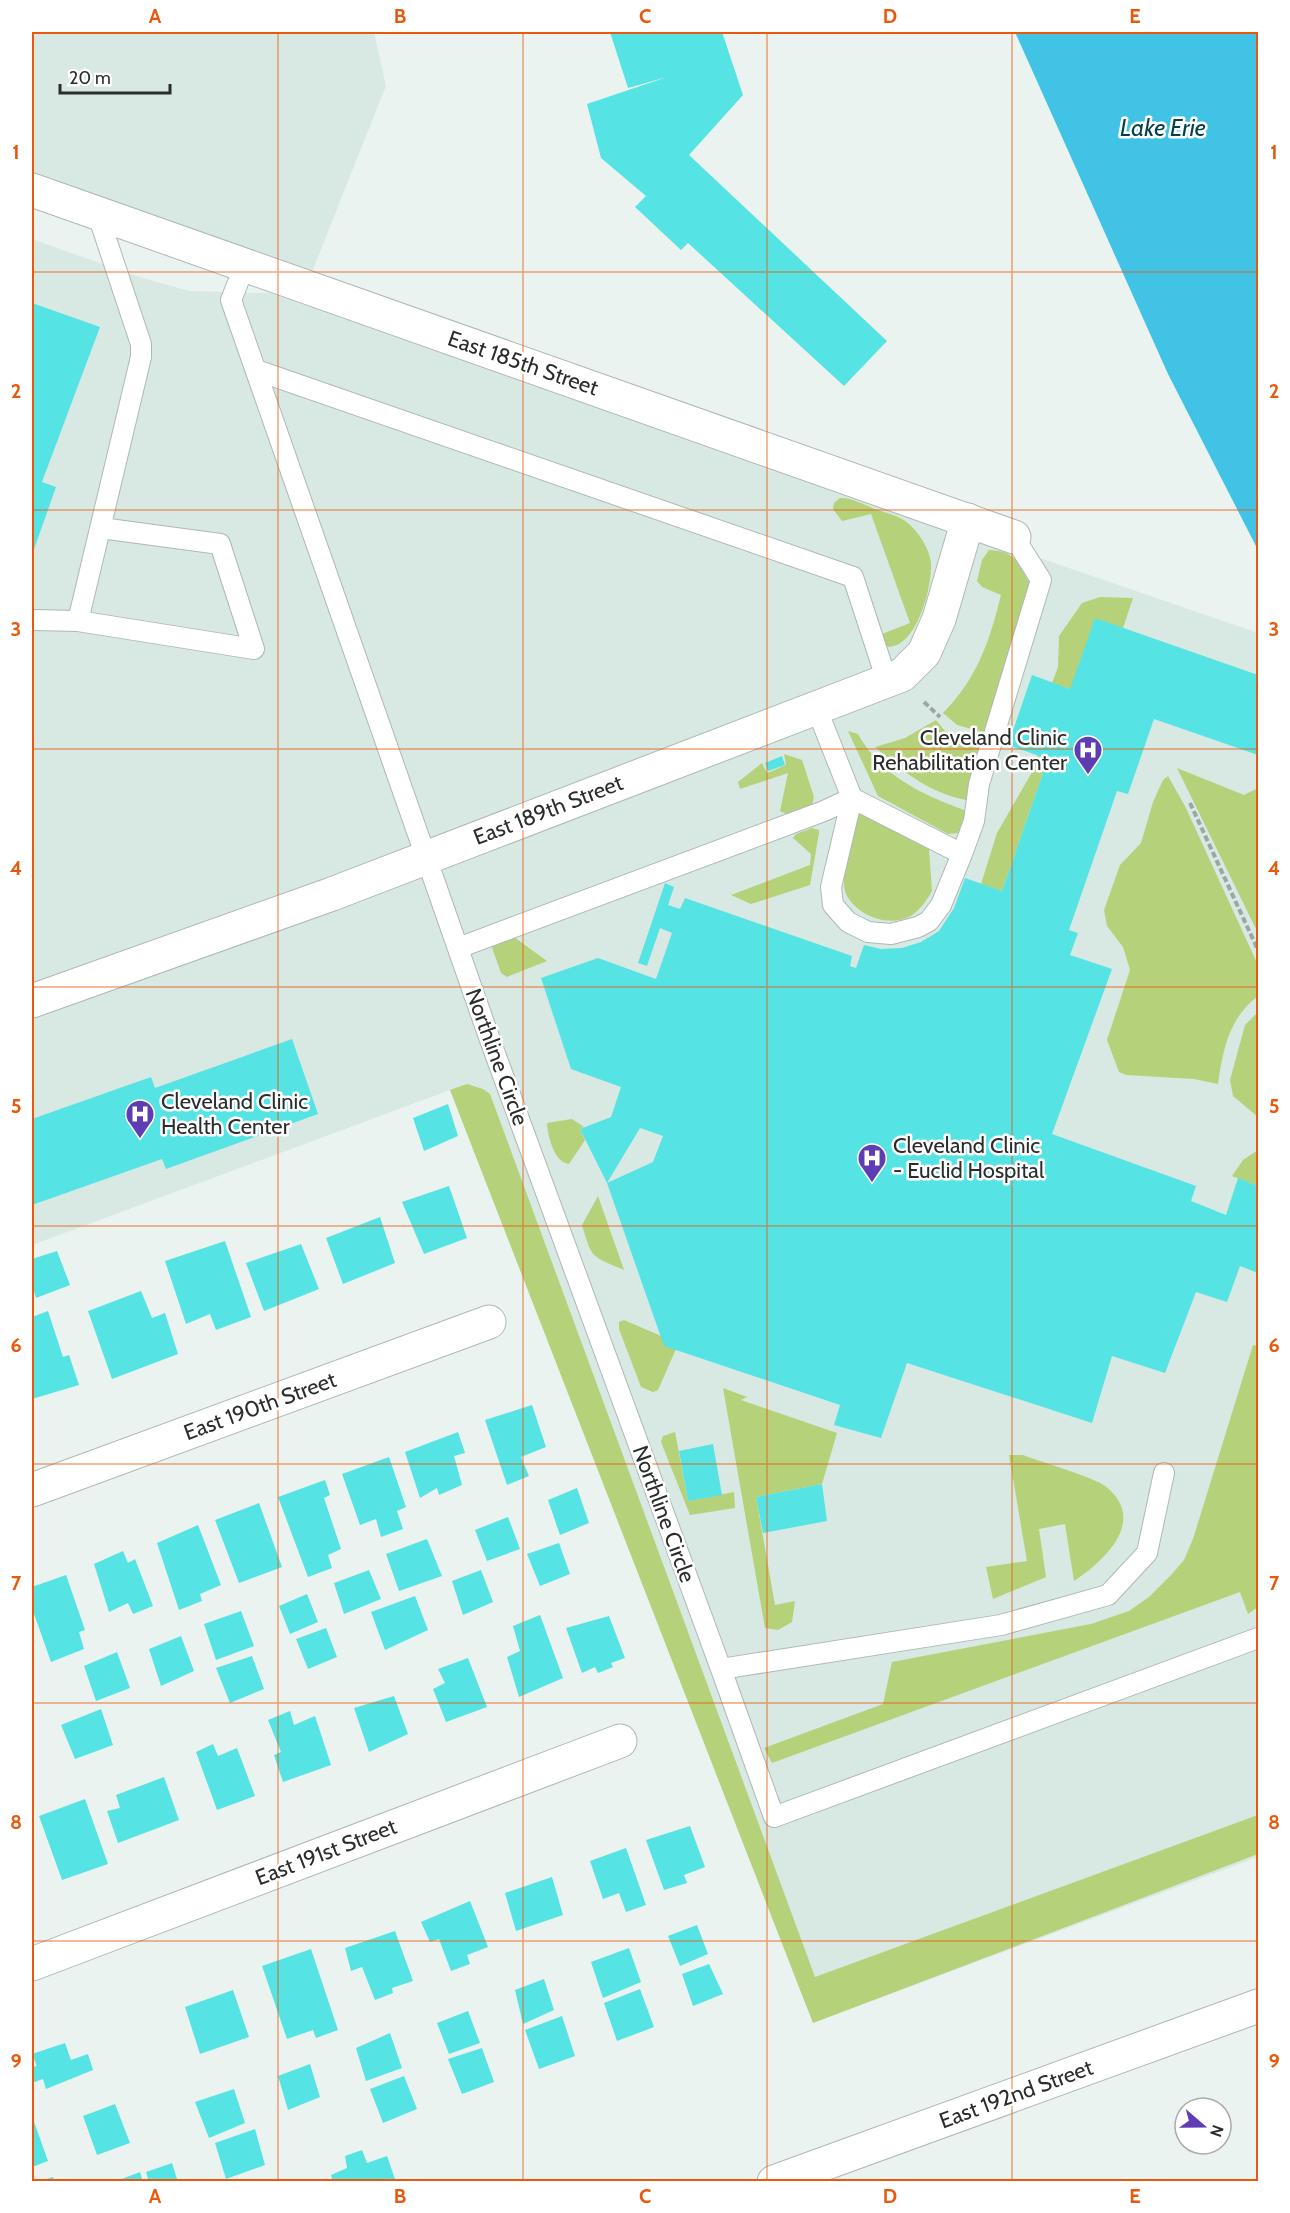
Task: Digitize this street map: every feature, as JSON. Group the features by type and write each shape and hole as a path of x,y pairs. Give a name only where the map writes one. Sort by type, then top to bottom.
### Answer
{"street":[{"name":"East 185th Street","path":"32,190 1014,537"},
{"name":"East 189th Street","path":"32,1001 332,894 902,675 924,653 939,620 968,520"},
{"name":"East 190th Street","path":"32,1490 489,1322"},
{"name":"East 191st Street","path":"32,1964 620,1741"},
{"name":"East 192nd Street","path":"774,2181 1258,2006"}],"lane":[{"path":"78,621 141,357 141,344 98,214"},
{"name":"Northline Circle","path":"245,265 231,300 425,857 774,1817 1258,1638"},
{"path":"256,370 853,577 887,681"},
{"path":"32,620 78,621 254,649 220,544 101,528"},
{"path":"816,707 852,798 831,887 833,905 848,922 858,928 878,934 906,932 929,921 941,905 962,854 974,821 980,784 1041,580 1014,537"},
{"path":"852,798 962,854"},
{"path":"458,948 824,811 852,798"},
{"path":"721,1669 1001,1625 1108,1595 1147,1553 1164,1473"}],"path":[{"path":"923,701 940,717"},
{"path":"1191,803 1258,950"}],"shaded area":[{"path":"32,32 374,32 386,86 306,287 32,190"},
{"name":"Cleveland Clinic - Euclid Hospital","path":"32,239 136,276 189,291 269,293 1258,633 1258,1857 813,2023 450,1090 32,1245"}],"green space":[{"path":"840,498 853,500 905,521 921,537 929,553 931,575 925,603 912,631 894,646 882,646 882,634 910,623 871,514 842,521 833,509 834,503"},
{"path":"989,550 1011,556 1019,564 1030,584 989,734 957,725 943,713 965,687 973,673 987,643 997,612 1001,595 982,587 977,581 982,560"},
{"path":"1100,597 1133,598 1123,628 1070,689 1052,683 1058,667 1059,636 1082,603"},
{"path":"936,720 945,731 986,746 971,801 931,788 875,747 905,738"},
{"path":"848,731 858,734 879,762 905,783 967,811 958,833 948,834 878,796"},
{"path":"784,754 802,760 814,797 812,805 788,815 780,811 788,773 740,789 738,782 762,763 767,773 786,765"},
{"path":"1037,755 1048,759 1002,891 981,884 997,833 1031,774"},
{"path":"1177,768 1244,795 1258,788 1258,933"},
{"path":"1168,776 1185,806 1258,965 1258,996 1240,1014 1229,1035 1218,1084 1194,1079 1126,1075 1119,1072 1107,1040 1130,970 1123,947 1107,926 1104,910 1120,865 1141,843 1153,802 1163,780"},
{"path":"863,813 929,849 932,891 923,905 911,916 893,921 874,918 851,902 846,894 844,878 848,847 854,820 857,814"},
{"path":"812,828 819,830 819,833 810,885 751,904 731,895 810,865 811,854 793,838 796,834"},
{"path":"514,937 547,961 507,977 501,973 490,942"},
{"path":"1258,1012 1258,1117 1233,1096 1230,1080 1245,1025"},
{"path":"467,1084 490,1094 815,1977 1258,1815 1258,1854 813,2023 450,1090"},
{"path":"572,1119 584,1127 580,1129 585,1140 569,1164 559,1159 556,1154 550,1142 547,1123"},
{"path":"1258,1150 1258,1186 1232,1176 1243,1160"},
{"path":"598,1196 624,1270 599,1259 588,1244 582,1225"},
{"path":"624,1320 661,1336 676,1349 658,1390 653,1392 641,1387 619,1329 619,1322"},
{"path":"1253,1345 1258,1346 1258,1607 1248,1614 1240,1592 772,1763 764,1748 883,1704 892,1662 1091,1624 1129,1611 1149,1597 1184,1560 1193,1539"},
{"path":"723,1388 747,1397 741,1400 837,1433 822,1484 756,1497 775,1605 795,1601 792,1622 778,1630 765,1628"},
{"path":"675,1432 688,1501 734,1492 735,1508 690,1515 661,1442 663,1436"},
{"path":"1009,1455 1023,1455 1099,1482 1118,1499 1123,1512 1122,1526 1109,1551 1074,1581 1065,1524 1039,1529 1046,1577 993,1599 986,1567 1027,1561"}],"water":[{"name":"Lake Erie","path":"1015,32 1258,32 1258,550 1168,374"}],"building":[{"path":"610,32 722,32 743,95 689,155 887,341 844,386 688,243 681,250 635,207 646,196 601,158 587,104 667,77 628,88"},
{"path":"32,303 100,327 42,482 56,487 32,555"},
{"name":"Cleveland Clinic - Euclid Hospital","path":"1095,618 1258,675 1258,755 1154,719 1128,794 1117,791 1069,930 1078,933 1070,955 1112,969 1052,1134 1196,1186 1191,1201 1226,1215 1238,1178 1258,1186 1258,1273 1240,1266 1227,1302 1196,1292 1165,1373 1112,1356 1092,1423 907,1363 881,1438 834,1425 840,1405 664,1346 607,1183 580,1129 611,1117 621,1087 571,1069 541,978 598,958 656,979 672,933 660,928 647,966 638,963 665,883 674,887 668,905 680,909 685,898 852,956 850,966 856,968 864,945 881,949 902,948 921,942 939,931 954,908 965,878 1002,891 1048,759 1008,745 1032,675 1070,689","holes":["640,1128 663,1136 653,1162 607,1183"]},
{"path":"782,756 785,765 768,771 765,763"},
{"name":"Cleveland Clinic Health Center","path":"292,1039 318,1114 166,1169 162,1159 32,1205 32,1119 151,1077 155,1088"},
{"path":"448,1104 458,1136 424,1151 413,1118"},
{"path":"449,1186 467,1238 424,1254 402,1202"},
{"path":"380,1217 395,1263 343,1284 326,1238"},
{"path":"225,1241 251,1317 216,1330 210,1314 186,1324 165,1261"},
{"path":"301,1244 319,1289 264,1311 246,1263"},
{"path":"57,1251 70,1285 36,1298 32,1285 32,1259"},
{"path":"141,1291 152,1318 165,1313 178,1354 112,1379 88,1311"},
{"path":"48,1311 63,1357 69,1355 79,1385 32,1399 32,1317"},
{"path":"532,1405 546,1447 521,1457 529,1476 507,1485 485,1420"},
{"path":"458,1432 465,1453 454,1456 462,1485 439,1495 437,1488 420,1498 405,1452"},
{"path":"713,1444 722,1495 688,1501 679,1451"},
{"path":"389,1457 406,1507 397,1511 403,1529 381,1537 376,1519 360,1525 342,1474"},
{"path":"325,1480 330,1495 324,1498 341,1549 328,1555 332,1568 308,1577 278,1497"},
{"path":"822,1484 827,1521 763,1533 756,1497"},
{"path":"577,1488 589,1523 560,1535 548,1500"},
{"path":"259,1503 282,1567 239,1583 215,1520"},
{"path":"508,1517 520,1549 487,1561 475,1530"},
{"path":"198,1525 221,1585 200,1594 202,1601 179,1610 157,1543"},
{"path":"427,1539 442,1576 399,1591 386,1554"},
{"path":"559,1543 570,1574 540,1586 527,1554"},
{"path":"123,1551 128,1563 135,1559 153,1606 133,1614 128,1603 109,1612 94,1564"},
{"path":"369,1570 381,1599 344,1614 334,1583"},
{"path":"481,1570 493,1602 463,1615 452,1581"},
{"path":"66,1575 85,1630 79,1632 84,1649 51,1662 32,1608 32,1587"},
{"path":"307,1594 318,1622 290,1634 279,1606"},
{"path":"415,1596 428,1630 385,1650 371,1612"},
{"path":"241,1611 254,1646 216,1660 204,1624"},
{"path":"540,1615 563,1678 519,1697 507,1657 520,1651 513,1626"},
{"path":"609,1616 625,1658 611,1663 613,1667 598,1673 595,1667 582,1673 566,1628"},
{"path":"326,1628 337,1657 308,1669 296,1639"},
{"path":"181,1636 194,1671 161,1686 149,1649"},
{"path":"117,1652 130,1688 96,1701 84,1666"},
{"path":"252,1656 264,1689 230,1703 216,1668"},
{"path":"468,1658 487,1707 446,1722 433,1689 445,1683 438,1669"},
{"path":"394,1696 408,1734 369,1752 354,1708"},
{"path":"101,1709 113,1745 75,1759 61,1725"},
{"path":"290,1711 294,1725 315,1716 331,1765 283,1782 274,1755 281,1752 268,1720"},
{"path":"213,1744 218,1756 237,1748 255,1796 217,1810 196,1752"},
{"path":"164,1777 179,1820 118,1843 107,1811 120,1808 116,1795"},
{"path":"85,1799 108,1864 62,1880 39,1816"},
{"path":"690,1826 705,1867 684,1875 687,1883 664,1890 646,1840"},
{"path":"626,1848 646,1905 626,1912 619,1893 603,1899 590,1861"},
{"path":"552,1877 563,1915 516,1931 505,1893"},
{"path":"470,1901 488,1947 467,1955 470,1964 451,1971 439,1939 430,1942 421,1922"},
{"path":"697,1925 708,1954 680,1966 668,1936"},
{"path":"395,1931 413,1981 392,1988 393,1993 375,2000 362,1967 351,1971 345,1948"},
{"path":"629,1948 641,1982 603,1998 591,1962"},
{"path":"311,1949 338,2030 316,2038 313,2030 287,2039 262,1966"},
{"path":"709,1964 723,1994 693,2006 682,1974"},
{"path":"544,1979 554,2010 523,2024 515,1990"},
{"path":"640,1989 654,2027 617,2041 604,2003"},
{"path":"233,1990 249,2037 200,2054 185,2007"},
{"path":"468,2011 480,2043 449,2054 437,2023"},
{"path":"562,2016 575,2056 539,2069 525,2030"},
{"path":"390,2033 402,2068 366,2081 356,2048"},
{"path":"65,2043 71,2060 88,2054 93,2070 46,2089 43,2079 32,2083 32,2067 37,2066 32,2054"},
{"path":"482,2048 494,2082 462,2094 448,2059"},
{"path":"310,2064 320,2097 288,2110 278,2076"},
{"path":"404,2076 417,2109 383,2123 370,2089"},
{"path":"234,2089 245,2123 209,2138 195,2102"},
{"path":"115,2104 130,2143 97,2155 83,2116"},
{"path":"32,2116 48,2161 32,2167"},
{"path":"255,2129 265,2165 226,2179 215,2143"},
{"path":"362,2150 367,2163 387,2156 396,2182 333,2182 331,2175 347,2168 345,2156"},
{"path":"172,2163 178,2182 149,2182 146,2172"},
{"path":"140,2172 143,2182 116,2182 116,2181"},
{"path":"53,2177 55,2182 40,2181"}],"place":[{"name":"Cleveland Clinic Rehabilitation Center","path":"1088,776"},
{"name":"Cleveland Clinic Health Center","path":"140,1140"},
{"name":"Cleveland Clinic - Euclid Hospital","path":"872,1184"}]}
